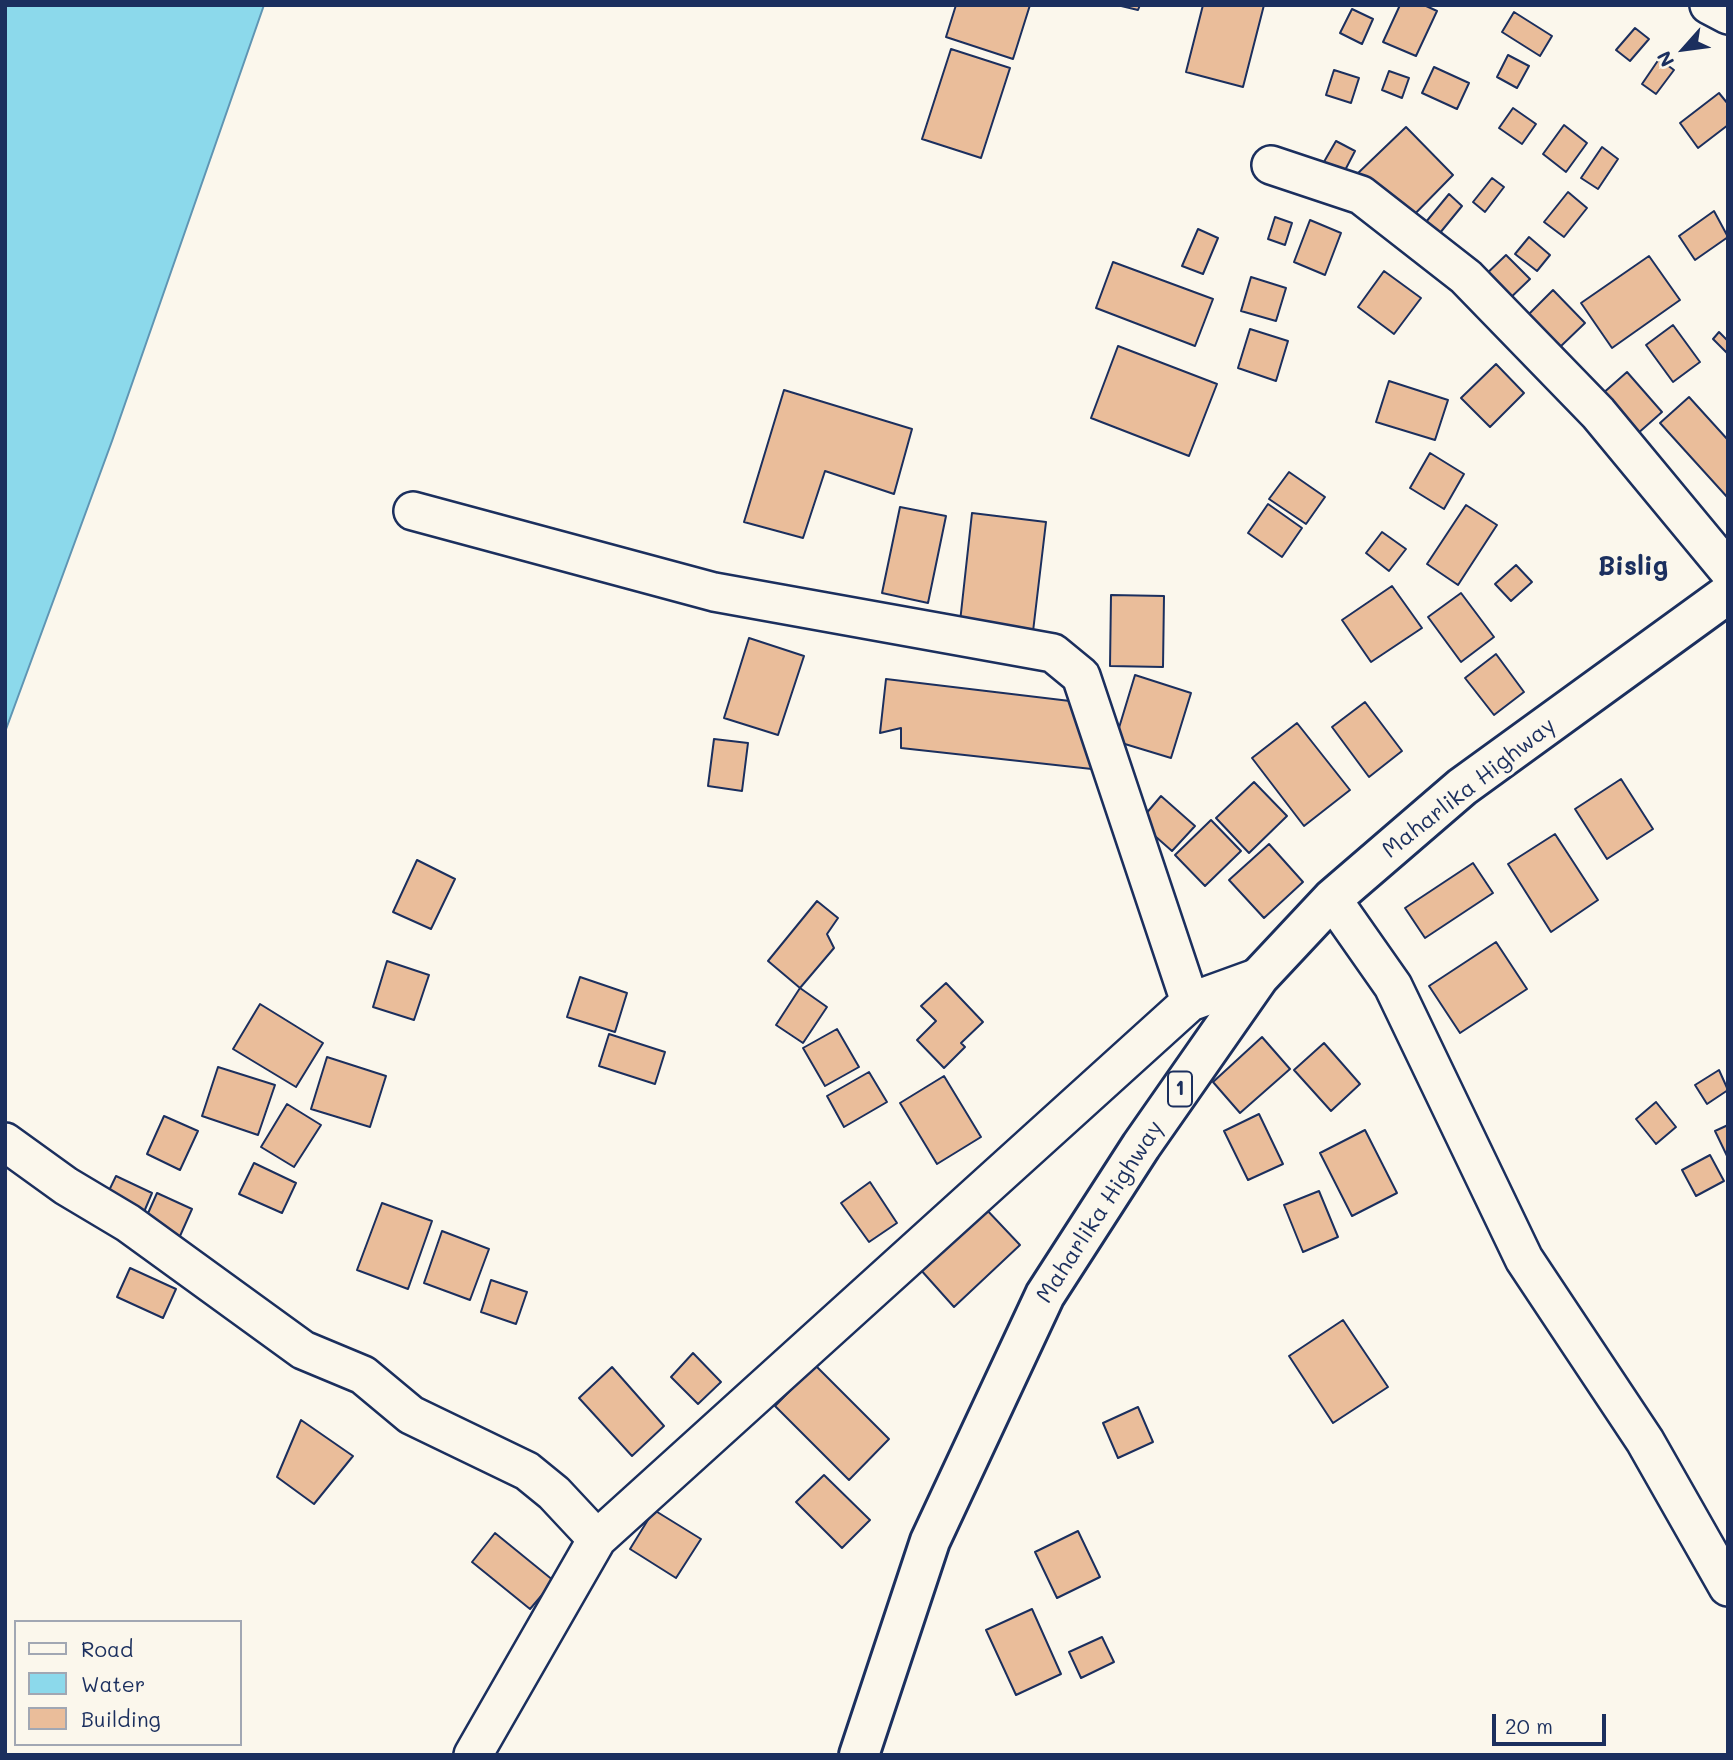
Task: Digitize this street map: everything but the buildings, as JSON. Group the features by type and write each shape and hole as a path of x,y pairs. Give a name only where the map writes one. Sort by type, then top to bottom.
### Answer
{"highway":[{"name":"Maharlika Highway","path":"859,1755 930,1541 1045,1295 1141,1146 1259,977 1332,899 1462,787 1728,594"}],"street":[{"path":"1709,5 1728,15"},
{"path":"1271,165 1361,195 1466,277 1598,413 1728,570"},
{"path":"413,511 714,592 1053,653 1081,676 1190,1002"},
{"path":"1332,899 1393,986 1524,1259 1645,1441 1728,1587"},
{"path":"472,1755 597,1539 1190,1002 1259,977"},
{"path":"5,1142 66,1186 137,1230 303,1350 363,1375 411,1415 527,1471 554,1493 597,1539"}],"water":[{"path":"5,5 264,5 112,441 5,732"}],"district":[{"name":"Bislig","path":"1633,567"}]}
